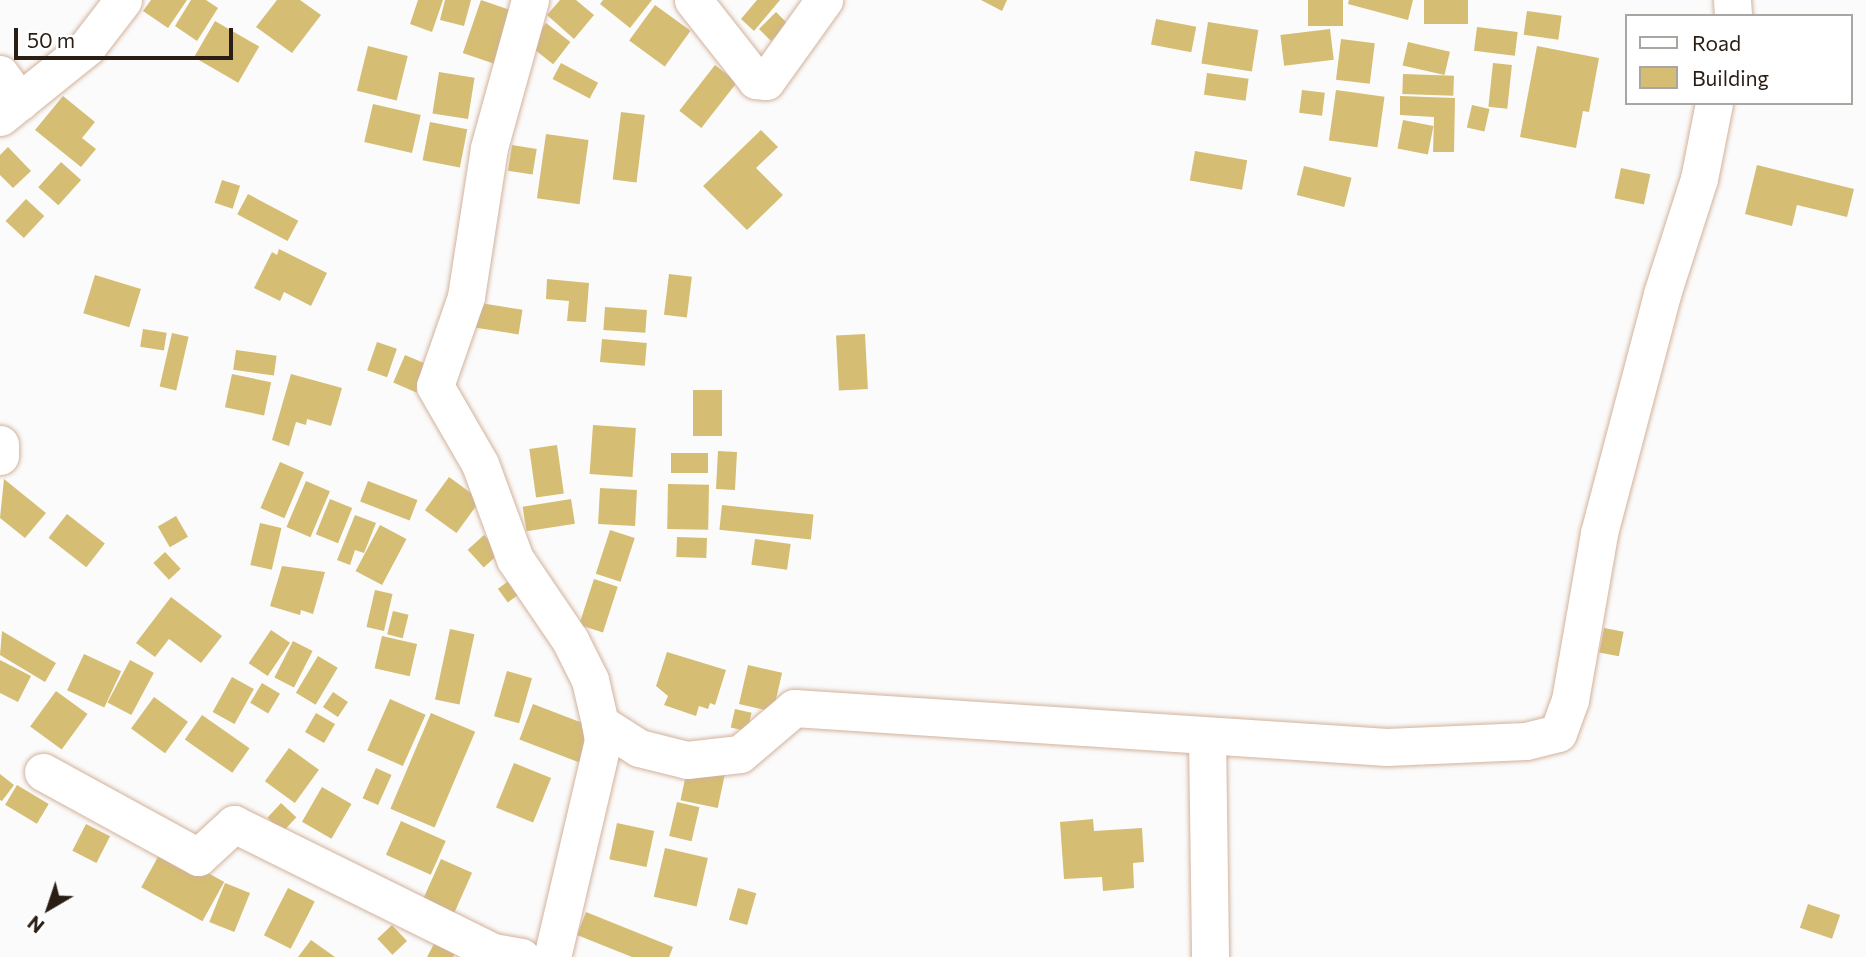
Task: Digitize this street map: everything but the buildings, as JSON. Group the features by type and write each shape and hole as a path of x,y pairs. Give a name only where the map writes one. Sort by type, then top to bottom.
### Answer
{"street":[{"path":"7,98 87,47 123,0"},
{"path":"530,0 489,148 466,297 435,386 480,464 515,559 565,631 590,680 600,723 603,740 552,957"},
{"path":"693,0 756,80 766,81 824,0"},
{"path":"600,723 639,748 687,760 740,754 794,708 1387,747 1526,741 1558,733 1570,700 1599,533 1662,295 1699,179 1714,105"},
{"path":"0,444 0,456"},
{"path":"1207,736 1210,957"},
{"path":"43,772 198,857 234,824 493,952 522,957"}]}
